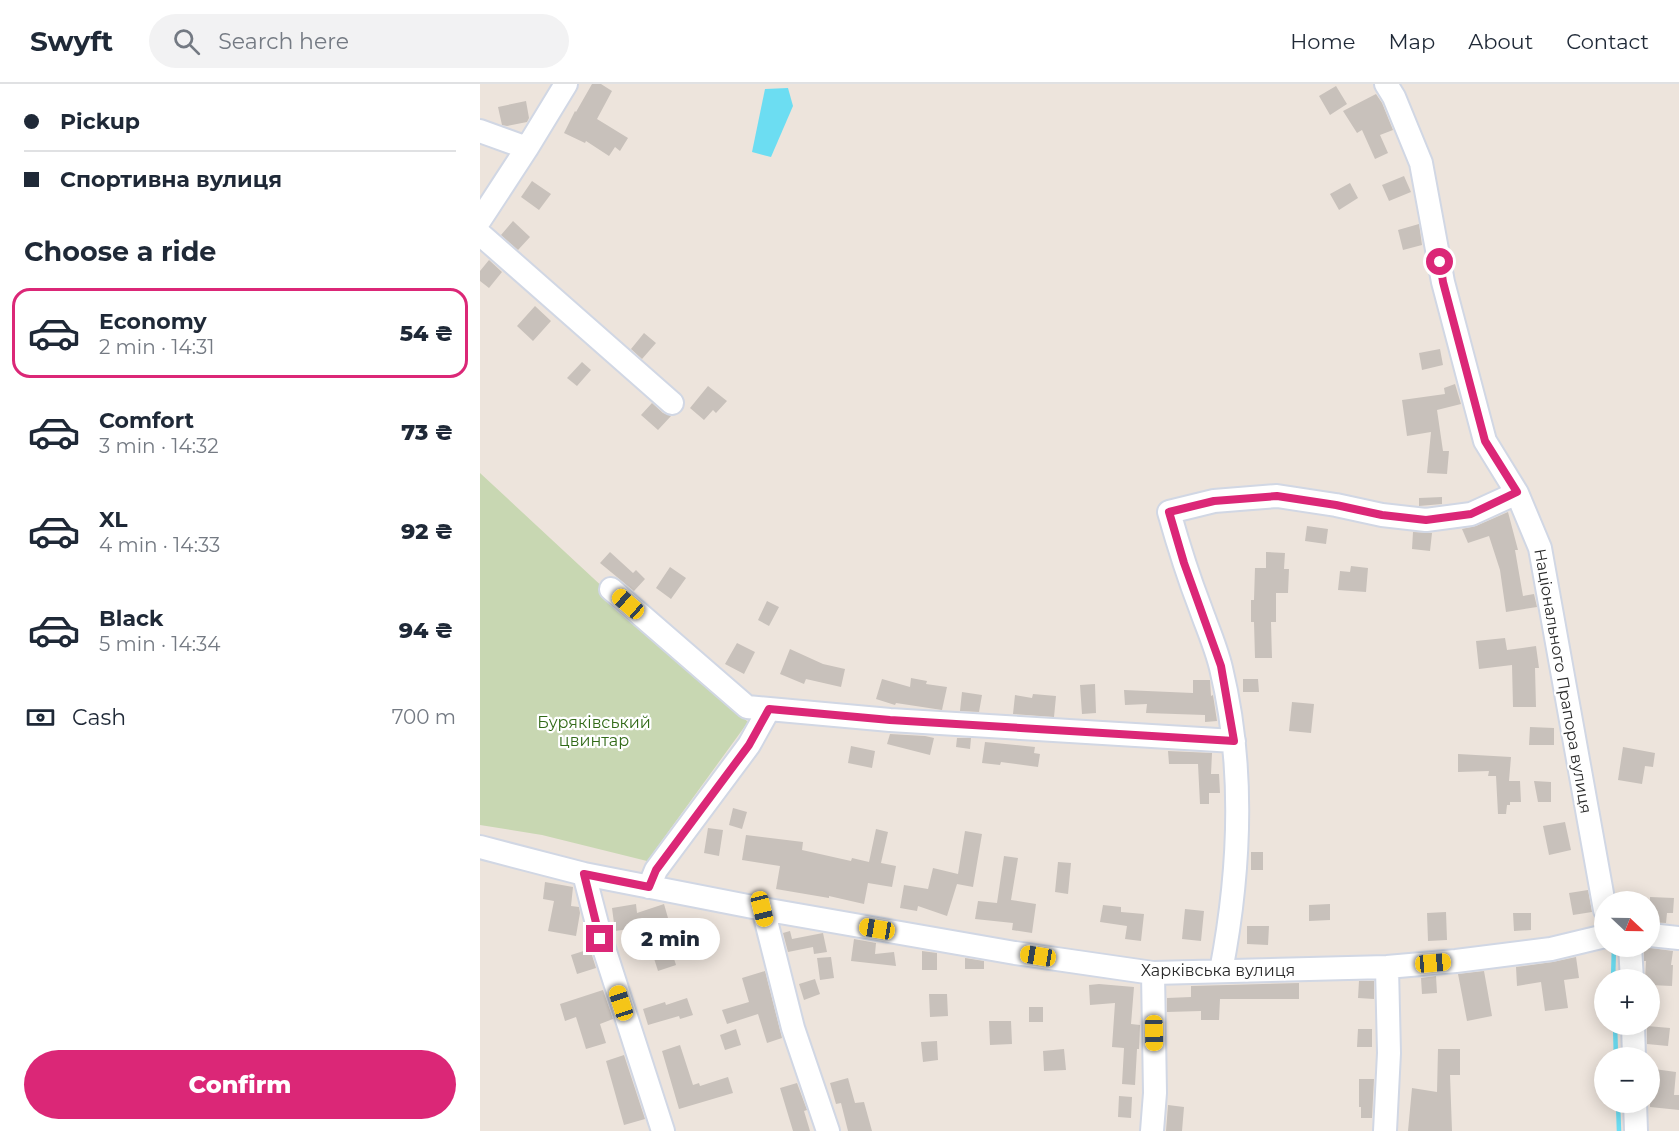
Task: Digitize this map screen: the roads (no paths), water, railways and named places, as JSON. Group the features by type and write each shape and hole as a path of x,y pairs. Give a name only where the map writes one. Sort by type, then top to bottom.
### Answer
{"street":[{"path":"480,220 528,148 566,84"},
{"name":"Національного Прапора вулиця","path":"1386,84 1394,97 1421,163 1443,282 1485,441 1517,492 1540,548 1602,891"},
{"path":"480,131 528,148"},
{"path":"480,234 672,403"},
{"path":"1221,972 1235,869 1237,787 1234,741 1221,666 1184,563 1169,512 1214,501 1277,496 1382,515 1426,520 1471,514 1517,492"},
{"path":"611,589 747,707 890,720 1234,741"},
{"path":"649,887 656,870 749,745 769,709"},
{"name":"Харківська вулиця","path":"480,847 584,874 762,909 1153,973 1387,967 1551,949 1594,939"},
{"path":"584,874 600,939 663,1131"},
{"path":"762,909 793,1028 828,1131"},
{"path":"1660,936 1679,938"},
{"path":"1385,1131 1389,1053 1387,967"},
{"path":"1152,1131 1155,1093 1153,973"},
{"path":"1635,1113 1636,1131"}],"water":[{"path":"788,88 793,106 771,157 752,152 765,89"}],"waterway":[{"path":"1613,969 1614,957"},
{"path":"1615,1035 1616,1047"},
{"path":"1618,1113 1619,1131"}],"park label":[{"name":"Буряківський цвинтар","path":"594,731"}]}
